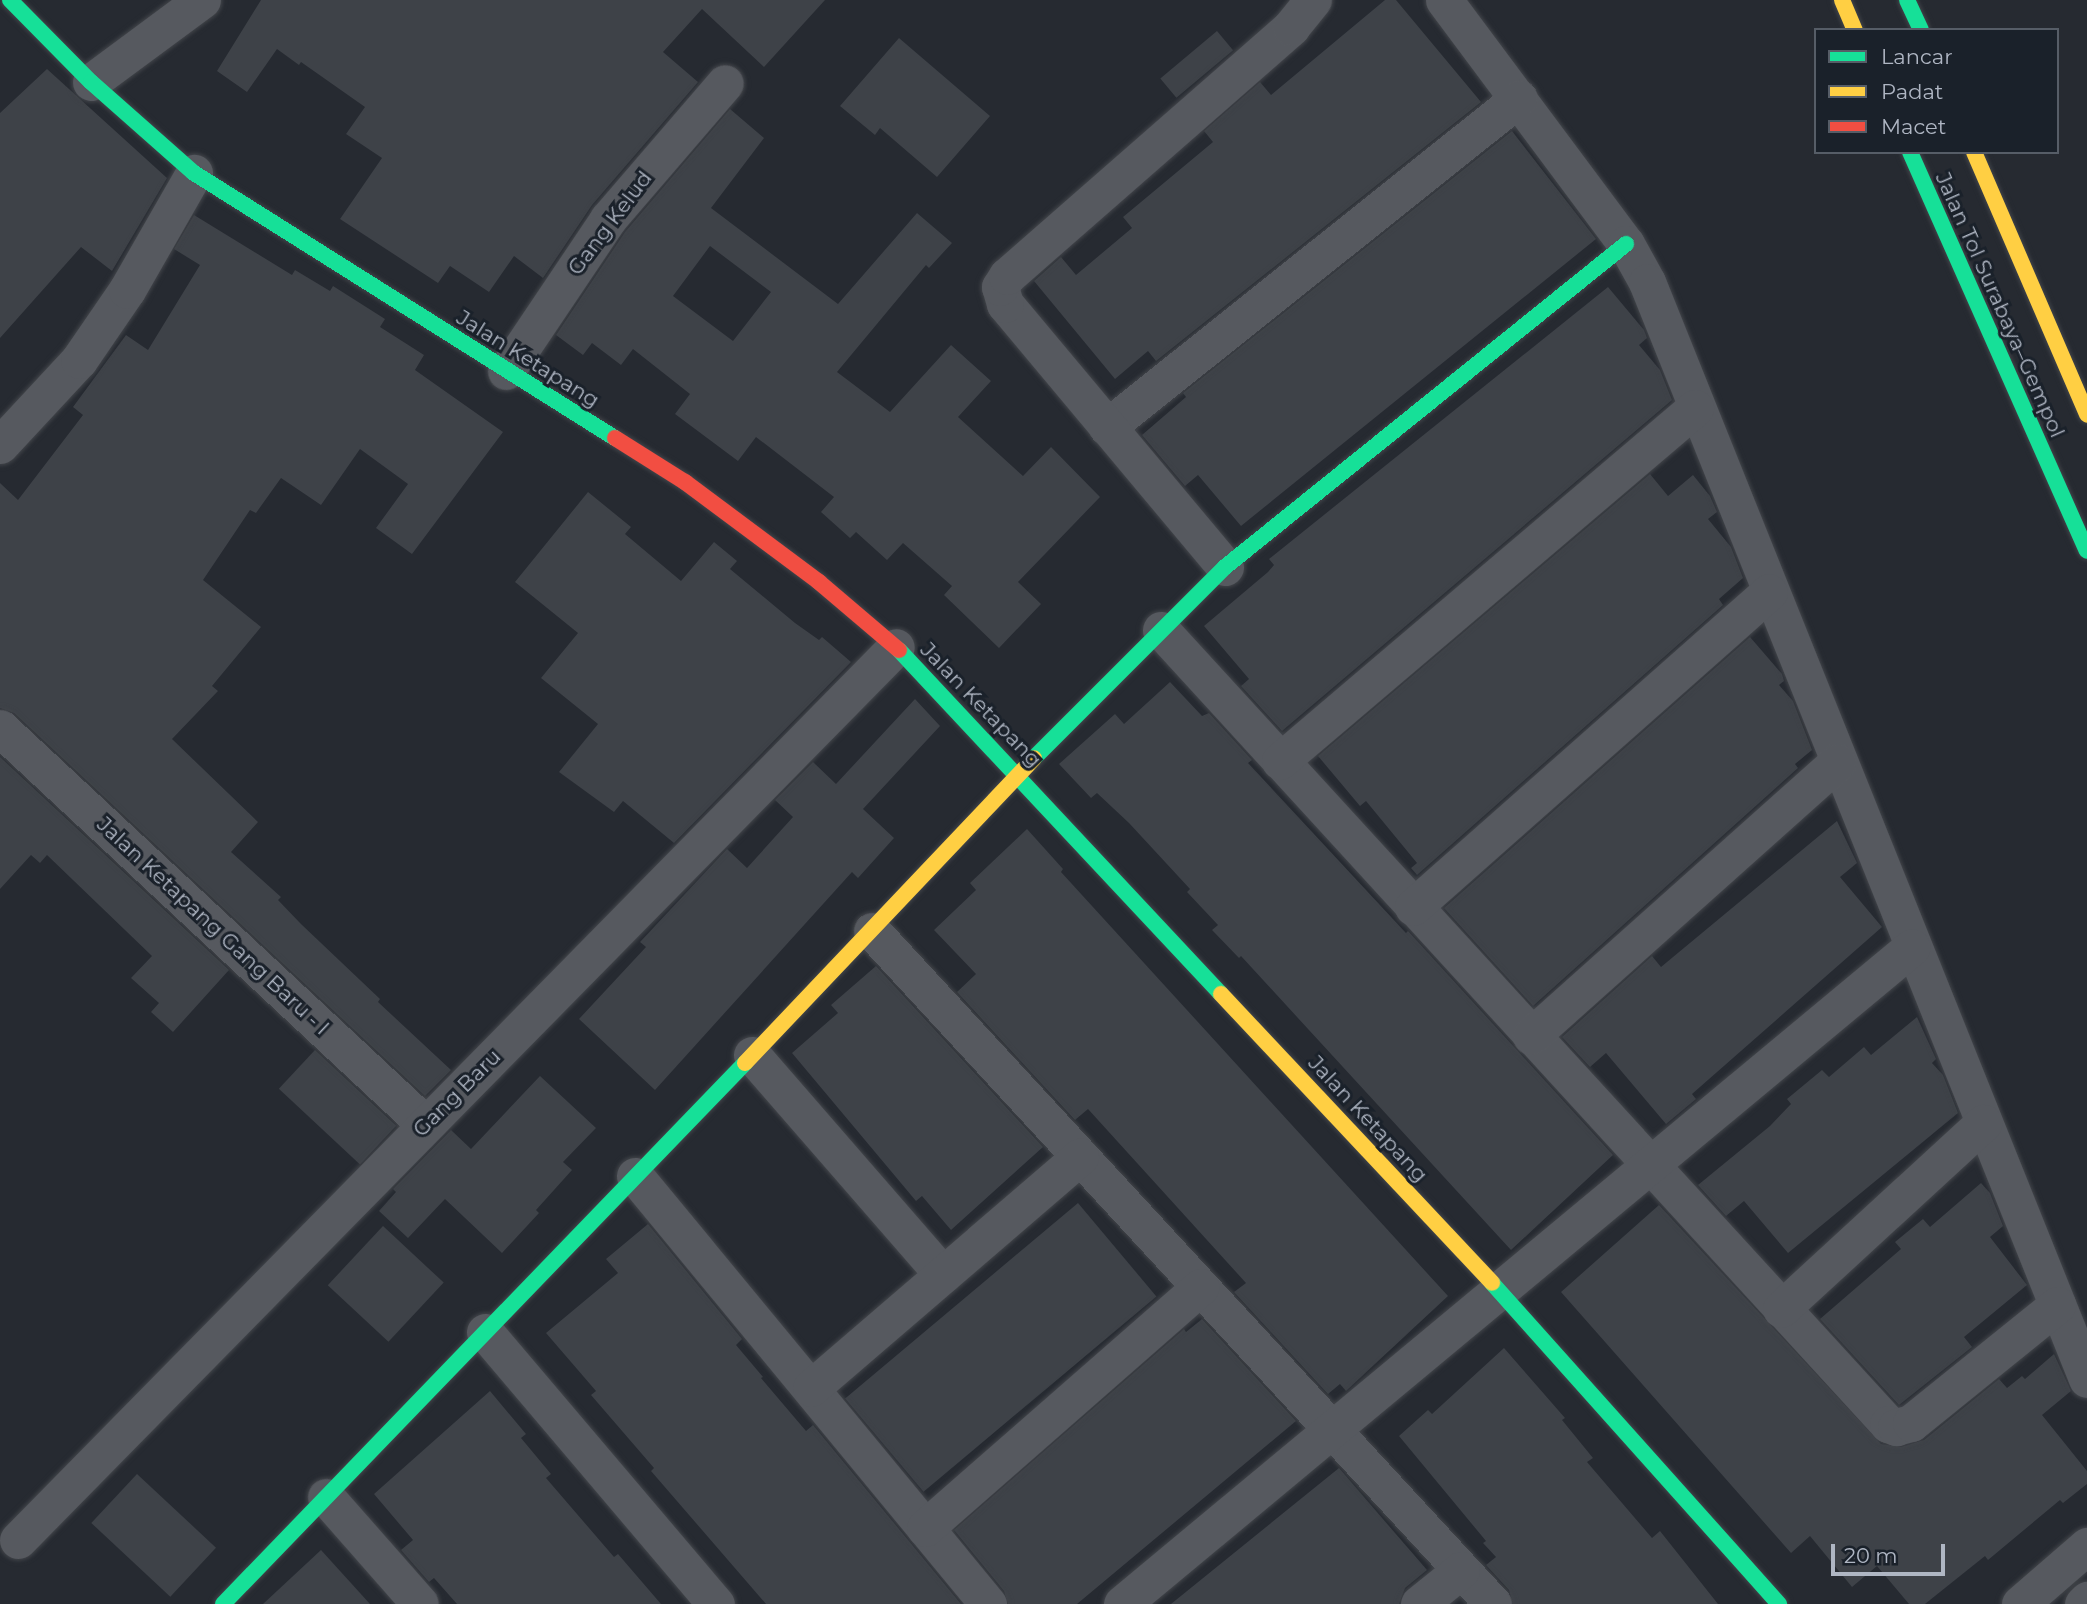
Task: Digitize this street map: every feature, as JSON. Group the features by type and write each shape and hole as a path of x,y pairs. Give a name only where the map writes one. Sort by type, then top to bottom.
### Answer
{"main road":[{"name":"Jalan Ketapang","path":"10,0 91,82 194,173 685,482 819,582 896,647 1499,1290 1779,1604"},
{"path":"1842,0 1854,28"},
{"path":"1907,0 1920,28"},
{"name":"Jalan Tol Surabaya–Gempol","path":"1911,154 2087,551"},
{"name":"Jalan Tol Surabaya–Gempol","path":"1974,154 2087,415"},
{"path":"223,1604 872,931 1018,775 1225,567 1626,244"}],"street":[{"path":"91,82 202,0"},
{"path":"1225,567 1004,304 1000,287 1007,276 1291,27 1313,0"},
{"path":"1444,0 1626,244 1647,282 1695,408 2087,1379"},
{"name":"Gang Kelud","path":"506,370 608,219 724,83"},
{"path":"1107,426 1519,98"},
{"path":"0,446 79,360 127,290 194,173"},
{"path":"1280,761 1695,408"},
{"path":"1413,907 1769,592"},
{"path":"1161,630 1879,1416 1896,1427 1911,1423 2057,1305"},
{"name":"Gang Baru","path":"18,1540 896,647"},
{"name":"Jalan Ketapang Gang Baru - I","path":"0,729 425,1124"},
{"path":"1531,1036 1837,762"},
{"path":"872,931 1493,1604"},
{"path":"1122,1604 1912,947"},
{"path":"752,1055 943,1275"},
{"path":"1781,1309 1983,1123"},
{"path":"811,1388 1080,1157"},
{"path":"635,1176 988,1604"},
{"path":"925,1528 1200,1287"},
{"path":"485,1332 716,1604"},
{"path":"326,1497 420,1604"},
{"path":"2020,1604 2087,1546"},
{"path":"1419,1604 1461,1570"},
{"path":"2083,1604 2087,1600"}],"building":[{"path":"261,0 825,0 764,67 702,9 663,52 698,82 592,205 543,278 514,256 489,292 450,266 438,283 340,219 382,158 346,134 365,107 301,62 299,65 277,49 247,92 217,71"},
{"path":"1385,0 1396,0 1481,102 1156,361 1148,351 1115,379 1034,281 1061,257 1076,275 1132,228 1123,217 1213,142 1204,131 1260,82 1271,95"},
{"path":"1217,31 1233,50 1176,98 1160,79"},
{"path":"899,38 990,116 937,177 880,128 875,135 840,106"},
{"path":"47,69 167,178 112,271 81,247 0,338 0,113"},
{"path":"730,109 764,138 711,208 838,304 917,213 952,243 929,268 926,265 837,372 890,412 951,345 991,381 958,417 1023,476 1051,447 1100,497 1018,582 1041,604 999,648 944,595 952,586 903,543 887,560 856,532 850,538 821,512 834,497 756,437 738,461 675,414 690,394 633,349 621,365 592,343 583,355 556,335 625,232","holes":["710,246 771,292 733,341 673,296"]},
{"path":"1512,131 1596,239 1241,526 1198,475 1185,486 1142,435 1186,397 1183,393"},
{"path":"194,215 292,275 295,270 330,291 333,286 385,319 380,327 424,355 415,370 503,432 412,554 376,528 408,484 360,449 321,505 281,478 256,513 250,510 203,580 261,627 212,686 218,691 172,739 258,822 231,852 281,897 278,900 301,924 380,999 378,1002 451,1070 425,1096 14,713 0,708 0,483 18,500 83,415 73,407 126,335 148,350 200,265 174,249"},
{"path":"1608,287 1644,330 1647,338 1639,345 1660,370 1672,400 1282,731 1241,686 1249,679 1204,626 1268,572 1274,565 1269,559"},
{"path":"1650,474 1668,496 1693,475 1710,496 1717,512 1708,519 1731,547 1743,578 1719,599 1723,605 1417,875 1411,868 1417,863 1366,801 1360,806 1318,756"},
{"path":"588,492 631,527 625,534 681,581 714,542 737,561 730,569 795,623 819,640 822,637 851,662 674,843 623,801 614,812 559,772 598,724 541,678 578,633 515,582"},
{"path":"1750,637 1782,674 1784,681 1779,685 1793,701 1812,750 1795,764 1798,768 1533,1006 1444,908"},
{"path":"1170,682 1202,716 1209,713 1252,760 1248,763 1406,933 1408,931 1613,1155 1511,1250 1241,956 1239,958 1212,930 1218,925 1187,892 1190,889 1129,823 1097,793 1091,798 1059,764 1115,714 1124,724"},
{"path":"915,699 940,726 863,809 894,838 858,878 852,872 655,1090 579,1019 646,947 640,942 727,849 747,868 793,817 775,800 813,762 836,784"},
{"path":"0,757 229,970 173,1032 151,1012 159,1003 131,978 152,956 47,855 40,863 31,855 0,889"},
{"path":"1837,821 1857,863 1840,877 1882,927 1692,1094 1696,1099 1666,1124 1606,1053 1590,1067 1562,1037 1652,956 1661,967"},
{"path":"1027,829 1063,869 1061,872 1448,1296 1346,1391 1340,1384 1328,1394 1234,1292 1246,1283 1088,1109 1075,1120 957,992 976,974 934,930 976,890 970,883"},
{"path":"876,966 1043,1147 951,1230 922,1196 916,1201 792,1053 838,1013 831,1005"},
{"path":"1917,1017 1936,1059 1932,1063 1943,1075 1958,1113 1788,1253 1744,1201 1726,1216 1698,1185 1770,1126 1791,1104 1787,1099 1822,1070 1829,1077 1864,1047 1871,1055"},
{"path":"315,1050 396,1126 360,1164 279,1089"},
{"path":"540,1076 596,1128 563,1162 572,1170 536,1210 539,1213 502,1253 445,1199 408,1238 379,1211 396,1192 393,1189 451,1130 471,1149"},
{"path":"1981,1183 1990,1193 2003,1226 1990,1237 2027,1285 1964,1337 1972,1347 1899,1405 1820,1319 1901,1249 1895,1242 1923,1219 1930,1227"},
{"path":"1078,1203 1156,1296 924,1492 845,1398"},
{"path":"1659,1205 1881,1444 1901,1447 1924,1440 1999,1379 2007,1388 2022,1376 2025,1379 2054,1354 2071,1391 2042,1415 2087,1471 2087,1484 2063,1503 2060,1500 1988,1560 1985,1556 1925,1604 1909,1604 1877,1566 1852,1587 1810,1536 1791,1553 1561,1292"},
{"path":"648,1224 742,1339 736,1345 763,1377 761,1378 806,1431 813,1425 961,1604 766,1604 651,1471 654,1468 591,1395 596,1391 546,1333 618,1273 606,1259"},
{"path":"383,1226 444,1283 388,1342 328,1285"},
{"path":"1202,1319 1296,1421 1077,1604 1008,1604 1004,1591 954,1530 1184,1329 1186,1332"},
{"path":"1504,1348 1565,1418 1562,1420 1593,1458 1587,1462 1652,1538 1660,1531 1718,1604 1513,1604 1509,1590 1486,1565 1496,1557 1483,1543 1486,1541 1399,1436 1428,1410 1432,1414"},
{"path":"490,1391 526,1434 521,1438 551,1474 546,1478 614,1557 618,1554 661,1604 457,1604 434,1578 429,1582 401,1550 413,1540 374,1494"},
{"path":"1339,1468 1427,1570 1405,1588 1399,1604 1171,1604"},
{"path":"137,1474 216,1548 170,1597 91,1523"},
{"path":"321,1550 370,1604 263,1604"}],"traffic: fast":[{"path":"10,0 91,82 194,173 615,438"},
{"path":"1907,0 1920,28"},
{"path":"1911,154 2087,551"},
{"path":"1034,758 1225,567 1626,244"},
{"path":"899,650 1221,994"},
{"path":"223,1604 745,1063"},
{"path":"1492,1283 1779,1604"}],"traffic: slow":[{"path":"1842,0 1854,28"},
{"path":"1975,154 2087,415"},
{"path":"745,1063 1034,758"},
{"path":"1221,994 1492,1283"}],"traffic: jam":[{"path":"615,438 685,482 819,582 899,650"}]}
